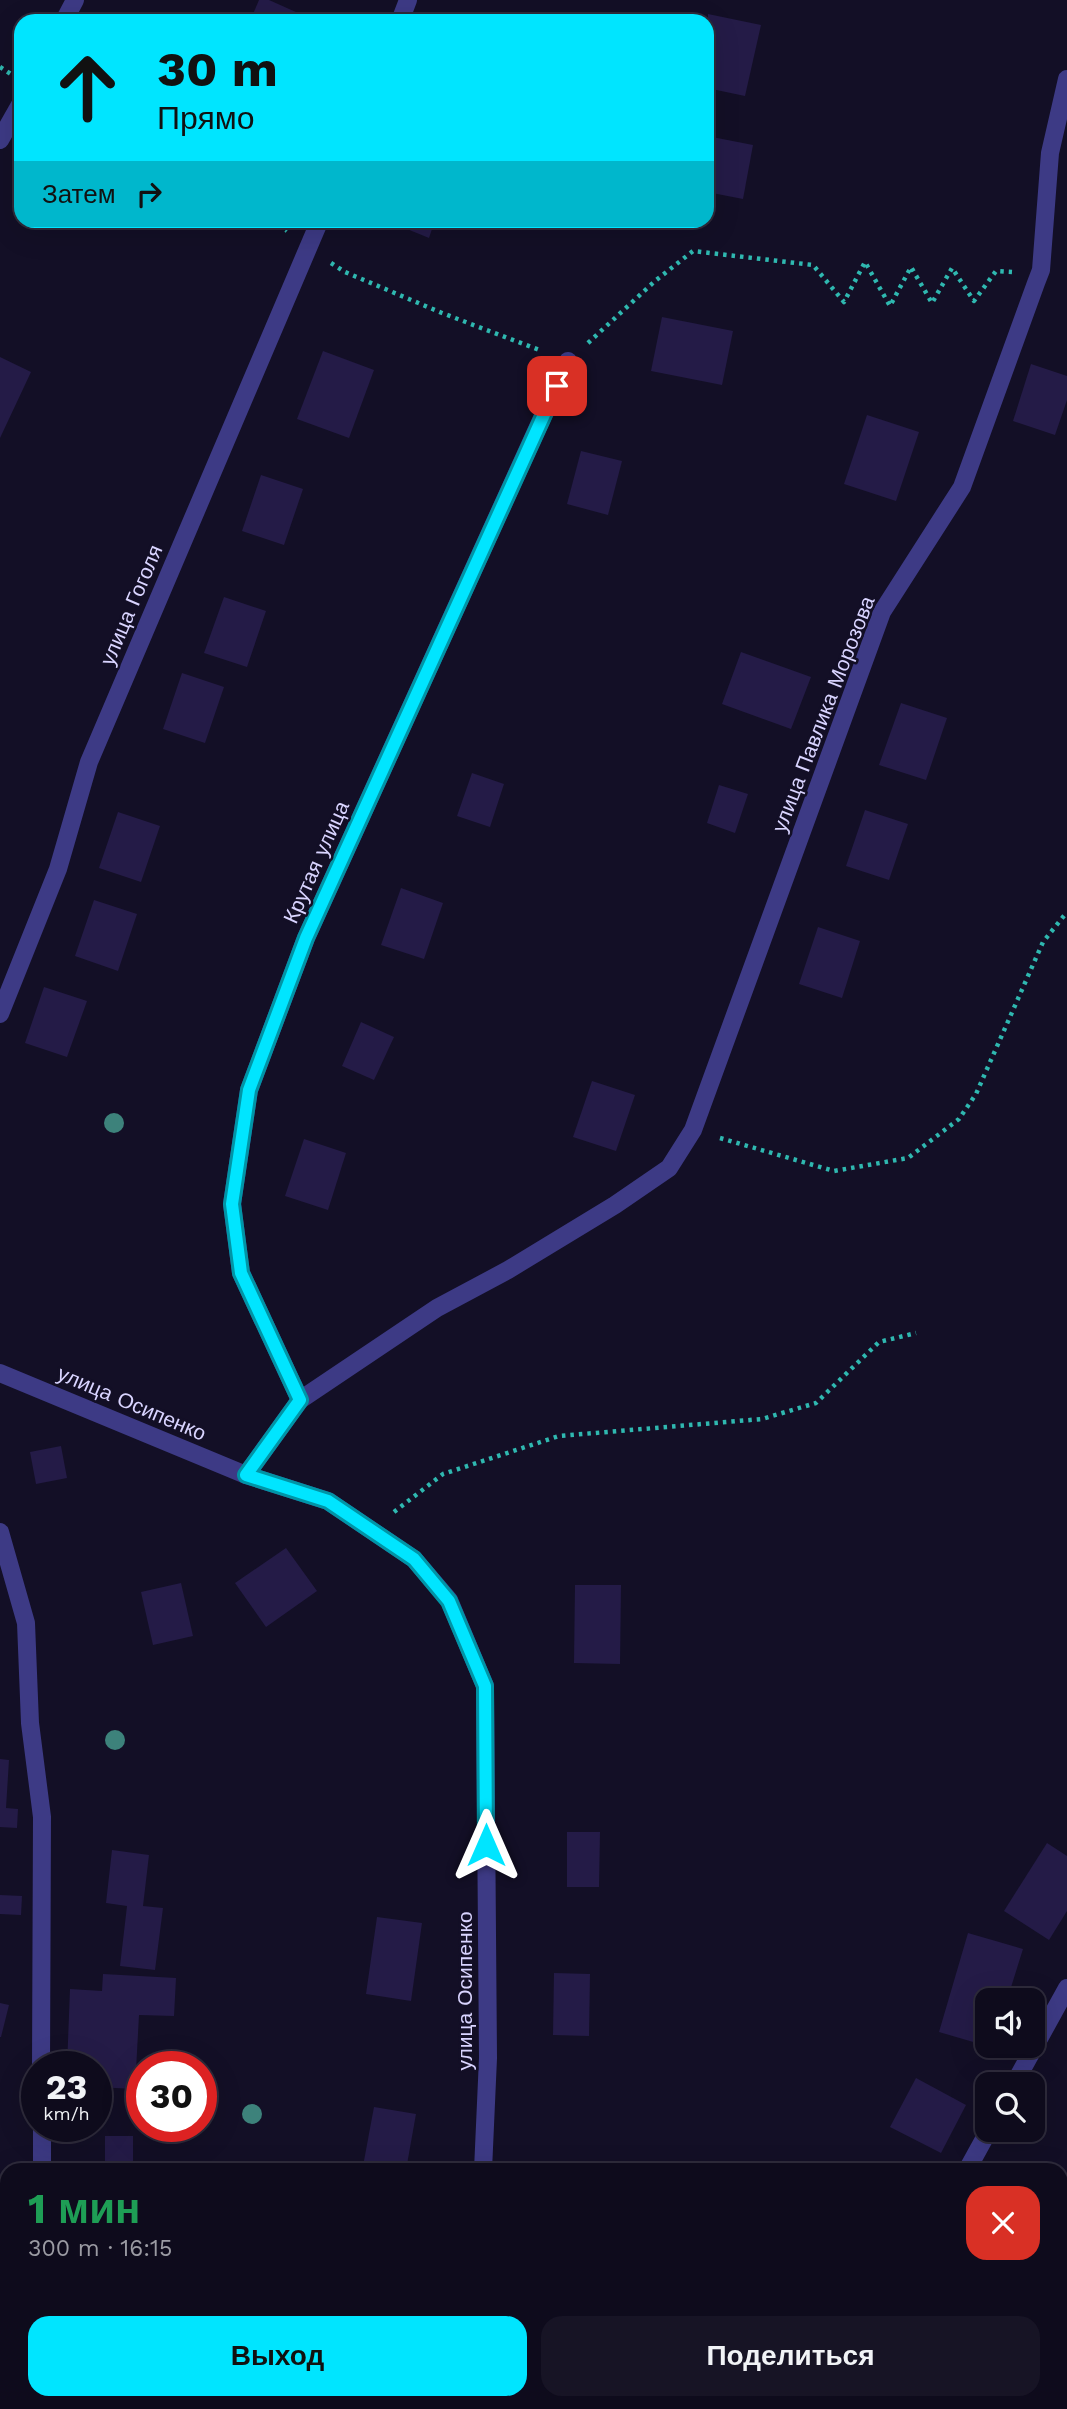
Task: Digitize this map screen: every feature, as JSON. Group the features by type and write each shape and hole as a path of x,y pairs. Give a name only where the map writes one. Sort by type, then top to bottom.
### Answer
{"street":[{"name":"улица Павлика Морозова","path":"300,1400 437,1308 508,1270 615,1205 669,1168 693,1130 882,612 962,487 1041,270 1050,153 1067,79"},
{"path":"0,140 14,115"},
{"name":"улица Гоголя","path":"0,1014 58,869 89,762 316,228"},
{"name":"Крутая улица","path":"300,1400 241,1273 232,1204 249,1090 306,938 568,360"},
{"name":"улица Осипенко","path":"0,1373 246,1475 328,1501 414,1559 449,1601 485,1686 488,2058 483,2163"},
{"path":"246,1475 300,1400"},
{"path":"0,1532 26,1623 30,1723 42,1817 41,2051"},
{"path":"1021,2072 1067,1988"},
{"path":"42,2142 42,2163"},
{"path":"971,2163 982,2142"}],"path":[{"path":"282,228 345,272 442,313 568,360 692,251 813,265 845,302 865,261 890,306 912,267 932,303 952,268 974,301 996,271 1015,272"},
{"path":"693,1130 834,1171 908,1158 959,1119 976,1094 1043,942 1067,912"},
{"path":"372,1530 443,1474 559,1436 762,1419 816,1403 879,1342 916,1333"}],"building":[{"path":"259,0 269,0 300,14 253,14"},
{"path":"714,15 761,25 745,96 714,89"},
{"path":"714,137 753,145 743,199 714,193"},
{"path":"405,228 432,228 429,238"},
{"path":"662,317 733,331 722,385 651,371"},
{"path":"323,351 374,370 349,438 297,419"},
{"path":"0,357 31,372 0,438"},
{"path":"1031,364 1067,376 1067,400 1055,435 1013,421"},
{"path":"867,415 919,432 896,501 844,484"},
{"path":"581,451 622,461 608,515 567,504"},
{"path":"261,475 303,489 284,545 242,531"},
{"path":"224,597 266,611 247,667 204,653"},
{"path":"741,652 811,677 791,729 722,704"},
{"path":"182,673 224,687 205,743 163,729"},
{"path":"901,703 947,718 926,780 879,765"},
{"path":"472,773 504,784 490,827 457,816"},
{"path":"719,785 748,794 735,833 707,823"},
{"path":"865,810 908,824 889,880 846,866"},
{"path":"118,812 160,826 141,882 99,868"},
{"path":"401,888 443,903 424,959 381,945"},
{"path":"94,900 137,914 118,971 75,956"},
{"path":"818,927 860,941 842,998 799,984"},
{"path":"44,987 87,1001 67,1057 25,1043"},
{"path":"361,1022 394,1037 374,1080 342,1066"},
{"path":"592,1081 635,1095 616,1151 573,1137"},
{"path":"304,1139 346,1153 328,1210 285,1196"},
{"path":"61,1446 67,1478 36,1484 30,1452"},
{"path":"286,1548 317,1591 266,1627 235,1583"},
{"path":"181,1583 193,1636 153,1645 141,1592"},
{"path":"575,1585 621,1585 620,1664 574,1663"},
{"path":"0,1759 9,1760 6,1808 18,1809 17,1828 0,1827"},
{"path":"567,1832 600,1832 599,1887 567,1887"},
{"path":"1047,1843 1067,1856 1067,1911 1049,1940 1004,1911"},
{"path":"112,1850 149,1855 143,1906 163,1908 155,1970 120,1966 127,1906 106,1903"},
{"path":"0,1895 22,1896 21,1915 0,1914"},
{"path":"377,1917 422,1923 411,2001 366,1994"},
{"path":"968,1933 1023,1949 1011,1988 975,1988 975,2042 939,2032"},
{"path":"554,1973 590,1974 589,2036 553,2035"},
{"path":"103,1974 176,1978 174,2016 139,2015 137,2051 126,2051 126,2089 112,2088 112,2051 68,2051 70,1989 102,1991"},
{"path":"0,2003 9,2005 1,2037 0,2037"},
{"path":"916,2078 966,2105 941,2153 890,2127"},
{"path":"374,2107 416,2114 407,2163 364,2163"},
{"path":"112,2136 126,2136 126,2142 133,2142 133,2163 105,2163 105,2142 112,2142"}],"route":[{"path":"486,1845 485,1686 449,1601 414,1559 328,1501 246,1475 300,1400 241,1273 232,1204 249,1090 306,938 557,386"}]}
